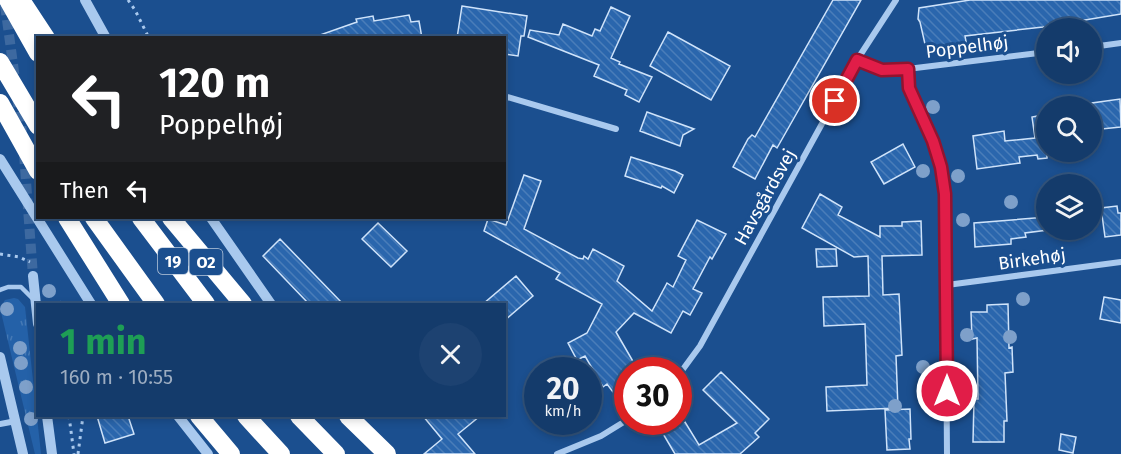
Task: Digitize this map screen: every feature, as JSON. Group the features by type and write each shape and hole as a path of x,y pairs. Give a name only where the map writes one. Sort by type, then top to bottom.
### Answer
{"highway":[{"path":"8,0 36,49"},
{"path":"21,0 45,36"},
{"path":"0,62 36,123"},
{"path":"0,103 36,167"},
{"path":"68,219 121,303"},
{"name":"19","path":"95,219 155,303"},
{"name":"19","path":"142,219 205,303"},
{"name":"O2","path":"172,219 242,303"},
{"path":"200,417 231,454"},
{"path":"247,417 280,454"},
{"path":"300,417 336,454"},
{"path":"349,417 387,454"}],"street":[{"path":"85,0 105,36"},
{"name":"Havsgårdsvej","path":"692,357 857,60 896,0"},
{"path":"1102,46 1121,44"},
{"name":"Poppelhøj","path":"857,60 882,70 908,69 1036,53"},
{"path":"908,69 909,88 933,141 941,167 945,194 947,454"},
{"path":"506,97 616,129"},
{"path":"0,159 36,216"},
{"path":"38,219 91,303"},
{"path":"212,219 270,303"},
{"name":"Birkehøj","path":"947,285 1121,262"},
{"path":"33,276 36,307"},
{"path":"0,357 23,454"},
{"path":"47,417 52,454"},
{"path":"179,417 208,454"},
{"path":"361,417 394,454"},
{"path":"0,424 16,421"},
{"path":"557,454 601,436 614,428"}],"lane":[{"path":"0,290 8,287 21,287 32,295 36,307"}],"path":[{"path":"128,0 148,36"},
{"path":"69,417 76,454"},
{"path":"76,454 83,417"}],"green space":[{"path":"18,299 25,307 41,454 35,454 0,308 5,300"}],"building":[{"path":"833,0 861,0 777,148 773,145 755,179 733,167 748,139 752,135 755,137"},
{"path":"970,0 1121,0 1121,14 1097,18 1036,18 1036,28 965,36 967,47 927,53 918,19 919,8"},
{"path":"462,6 527,16 518,56 506,54 506,36 457,36"},
{"path":"611,7 630,16 611,58 620,62 619,64 652,77 639,102 625,95 627,90 594,76 599,65 528,37 530,30 559,35 563,24 592,36 595,29 600,31"},
{"path":"409,15 411,22 419,21 422,36 320,36 357,22 356,19 373,16 374,21"},
{"path":"668,32 730,66 711,100 650,66"},
{"path":"1120,99 1121,127 1102,129 1102,102"},
{"path":"647,112 694,129 683,135 680,146 640,131"},
{"path":"1036,116 1036,155 1019,157 1020,163 977,169 973,136 1004,131 1005,141 1035,138 1032,117"},
{"path":"903,144 915,167 884,184 871,162"},
{"path":"631,157 683,175 674,193 662,186 661,188 625,176"},
{"path":"524,175 541,181 524,229 578,258 583,259 584,256 588,259 593,249 624,266 617,281 652,311 667,283 673,287 686,260 678,256 697,220 726,234 712,259 710,257 693,289 702,293 690,315 683,311 671,333 634,313 616,332 630,357 614,357 614,393 607,384 603,387 602,385 602,357 575,357 568,343 587,333 602,304 556,279 560,273 484,231 488,219 506,225"},
{"path":"820,194 842,207 838,215 880,237 880,226 902,226 902,222 921,221 922,255 882,256 883,295 899,294 902,355 896,356 898,408 827,411 826,387 867,385 865,324 824,326 823,297 869,296 868,256 854,257 802,228"},
{"path":"1117,206 1118,213 1121,213 1121,235 1105,237 1102,208"},
{"path":"1036,218 1036,232 1025,233 1026,237 1011,239 1011,244 975,247 974,223"},
{"path":"378,223 407,251 391,267 362,239"},
{"path":"280,239 342,303 308,303 263,256"},
{"path":"816,249 836,249 837,266 817,267"},
{"path":"516,276 533,296 506,319 506,303 484,303"},
{"path":"1104,297 1121,300 1121,323 1100,319"},
{"path":"1008,304 1009,348 1012,347 1013,372 1005,373 1007,421 1004,421 1004,442 973,442 974,399 978,399 977,338 972,339 971,312 987,312 987,305"},
{"path":"721,372 769,419 755,433 759,437 740,454 675,454 664,435 692,434 699,445 737,423 703,390"},
{"path":"910,409 910,449 887,450 885,410"},
{"path":"97,417 128,417 134,434 105,443"},
{"path":"424,417 479,417 458,434 475,454 424,454 442,439"},
{"path":"1061,434 1076,437 1073,453 1059,450"}],"tunnel":[{"path":"5,5 15,79"},
{"path":"17,97 22,132"},
{"path":"24,154 33,276"}],"route":[{"path":"835,101 857,60 882,70 908,69 909,88 933,141 941,167 945,194 947,391"}]}
